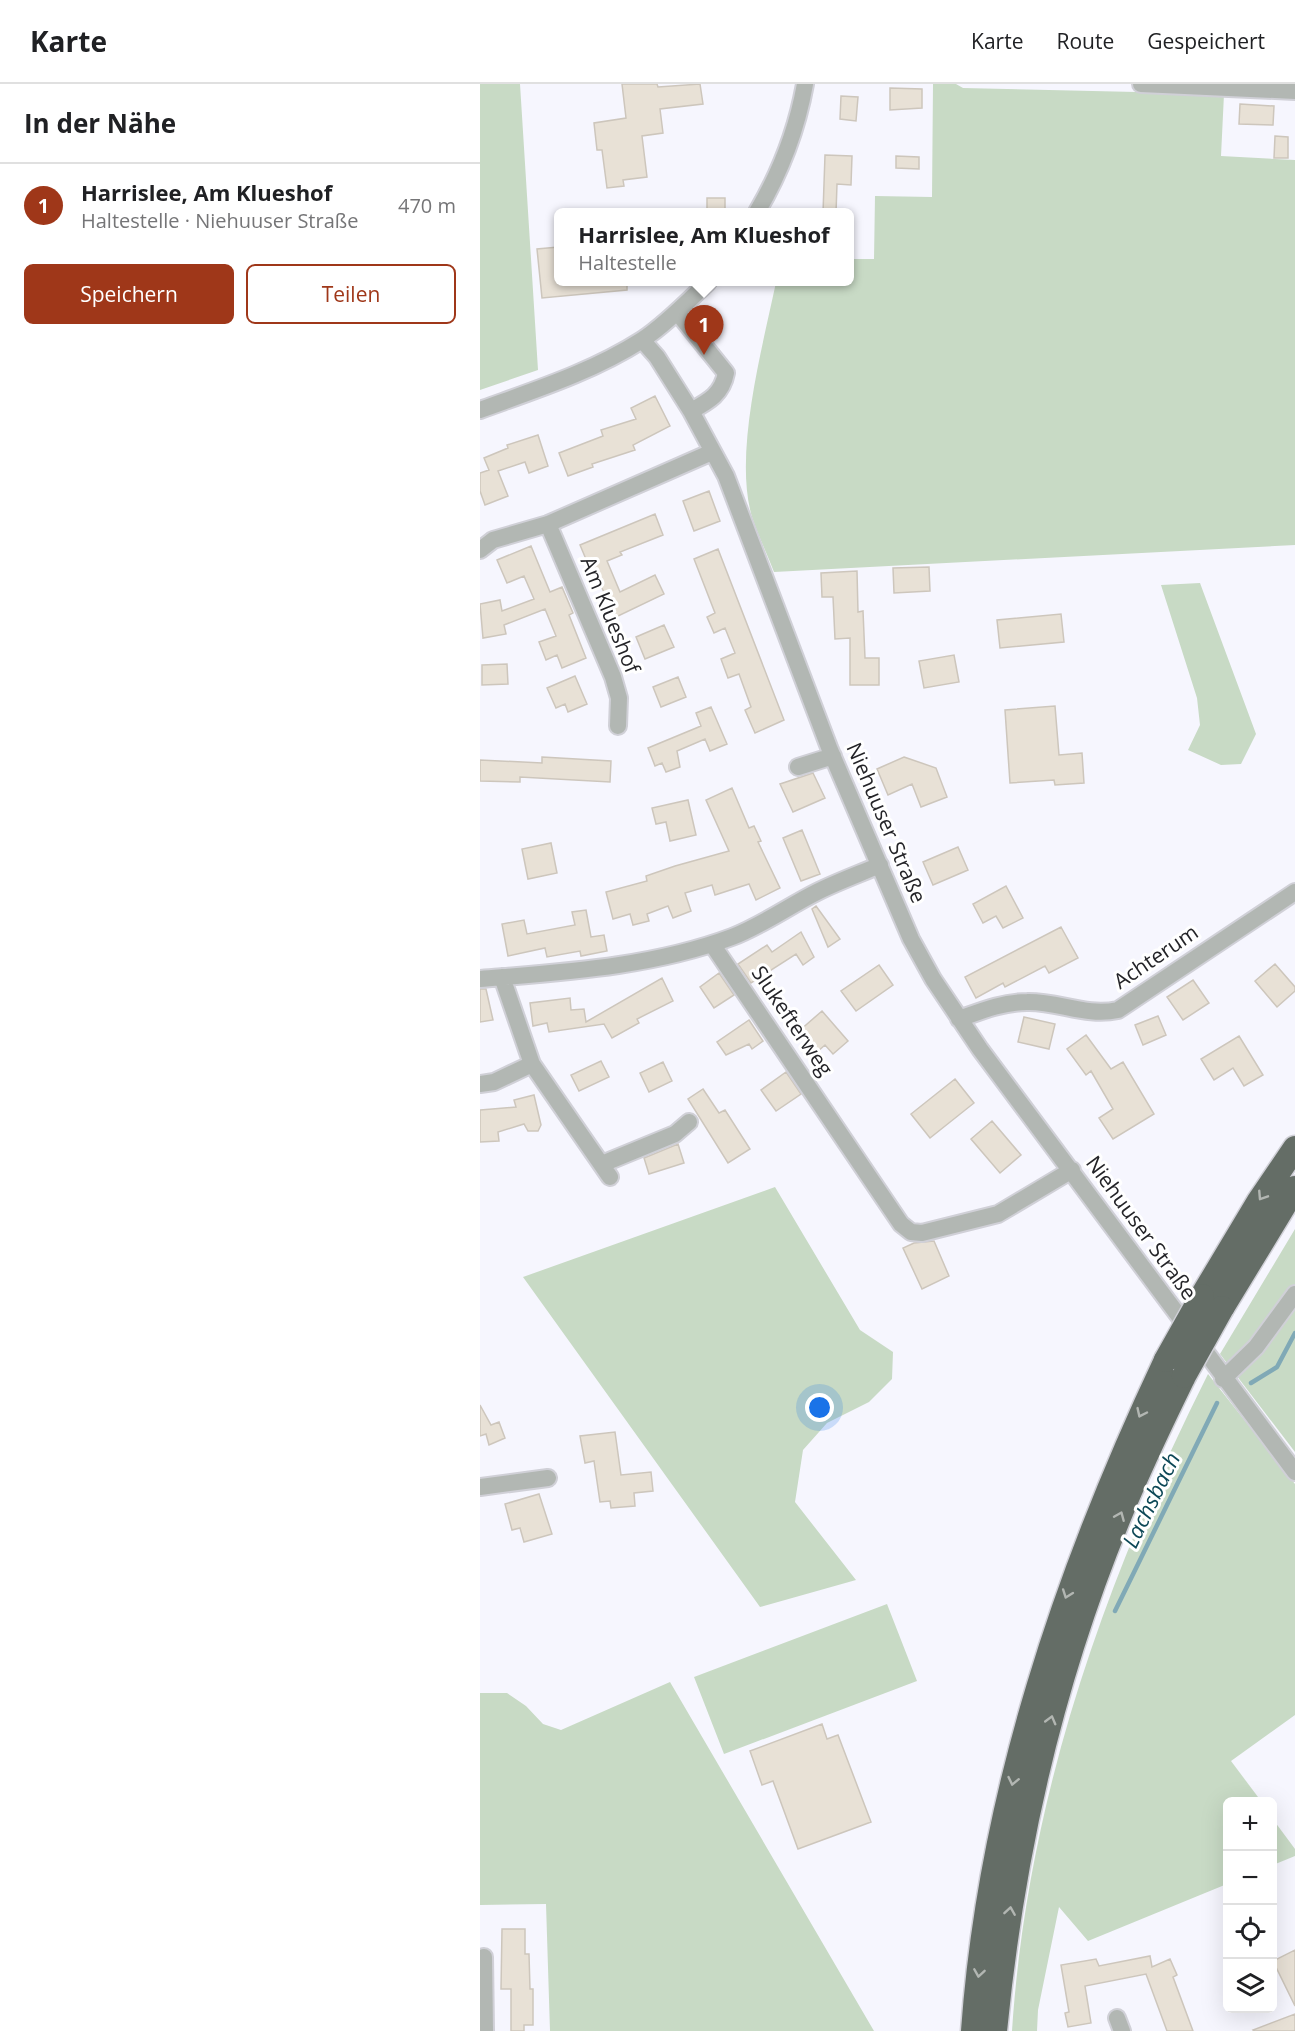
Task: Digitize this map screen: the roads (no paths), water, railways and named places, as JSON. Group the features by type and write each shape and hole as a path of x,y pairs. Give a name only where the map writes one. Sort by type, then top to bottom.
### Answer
{"highway":[{"path":"973,2031 976,1989 996,1862 1018,1758 1045,1661 1097,1514 1295,1148"},
{"path":"1212,1302 1295,1188"},
{"path":"995,2031 1016,1869 1040,1762 1066,1666 1175,1368"}],"street":[{"path":"760,208 772,187 790,140 805,84"},
{"path":"1141,84 1295,91"},
{"path":"480,410 578,374 642,340 677,312 704,286"},
{"path":"677,312 726,373 723,387 709,401 691,411"},
{"name":"Niehuuser Straße","path":"642,340 657,357 691,411 726,476 833,756 911,939 933,979 959,1020 1072,1170 1207,1358 1295,1472"},
{"path":"480,550 493,540 548,524 712,452"},
{"name":"Am Klueshof","path":"548,524 614,676 619,698 618,726"},
{"path":"798,767 833,756"},
{"path":"480,979 575,972 712,944 735,936 818,892 880,865"},
{"name":"Achterum","path":"959,1020 988,1009 1029,1001 1087,1012 1103,1013 1118,1010 1295,892"},
{"name":"Slukefterweg","path":"712,944 901,1224 911,1232 922,1233 998,1214 1072,1170"},
{"path":"502,977 532,1064 606,1171 675,1134 689,1122"},
{"path":"480,1084 494,1082 532,1064"},
{"path":"1223,1379 1256,1347 1295,1294"},
{"path":"480,1488 548,1478"},
{"path":"484,1957 485,2031"}],"waterway":[{"name":"Lachsbach","path":"1251,1383 1277,1367 1295,1333"},
{"name":"Lachsbach","path":"1115,1611 1217,1403"}],"place":[{"name":"Harrislee, Am Klueshof","path":"704,355"}]}
